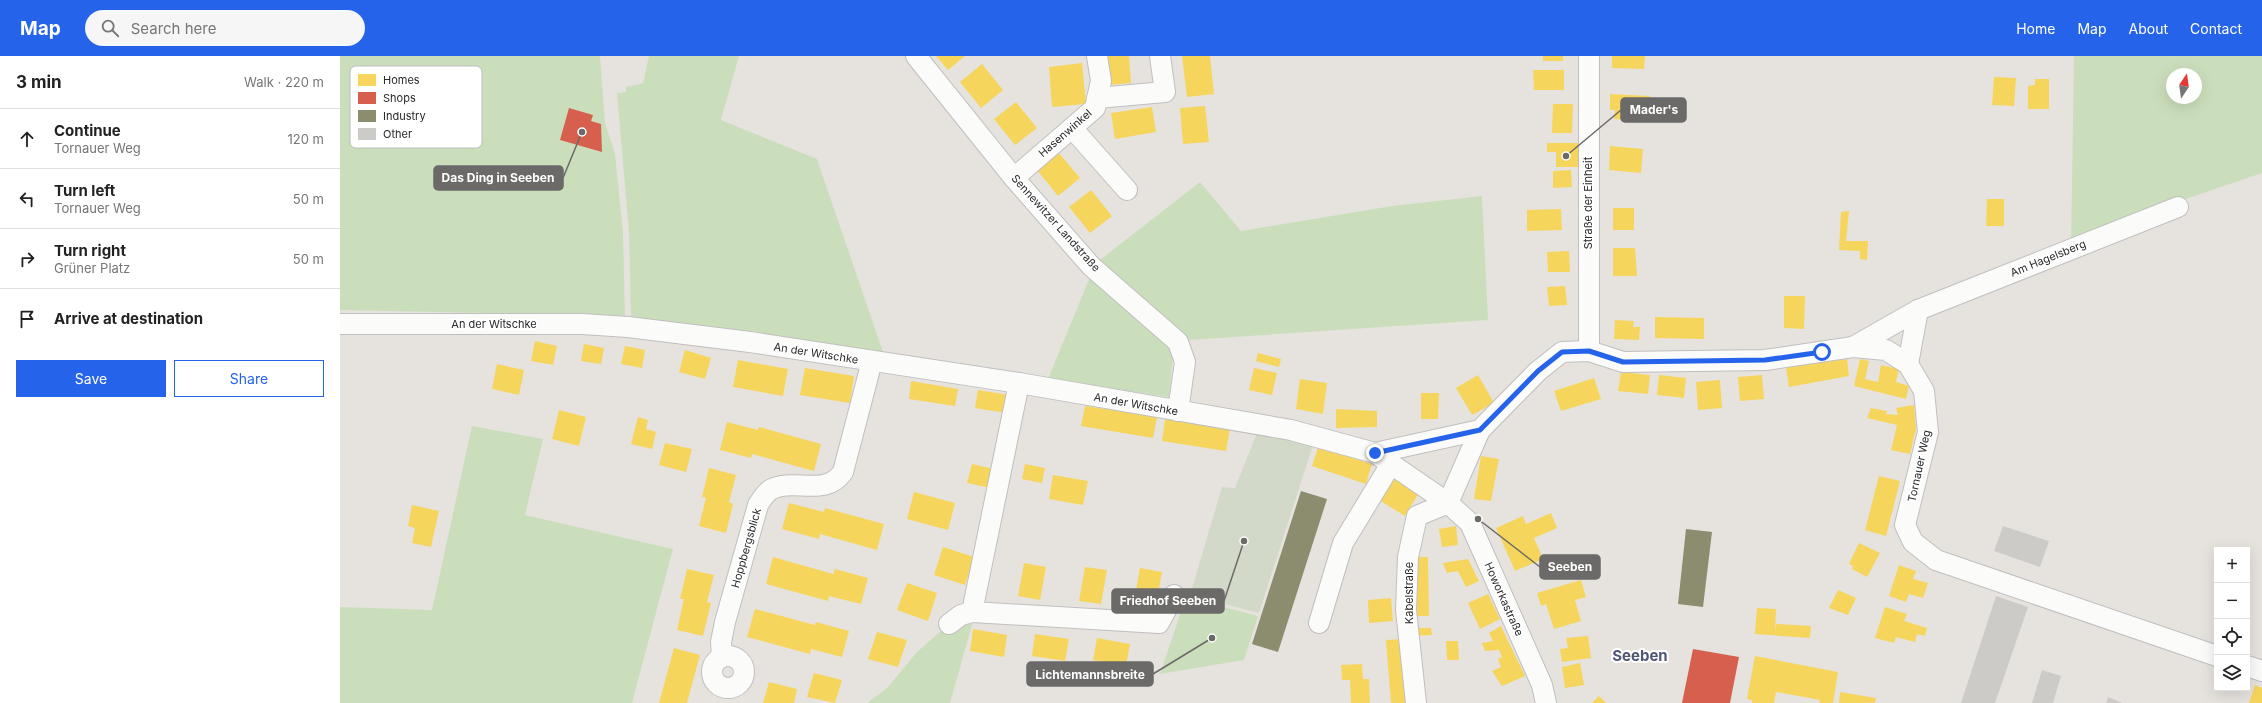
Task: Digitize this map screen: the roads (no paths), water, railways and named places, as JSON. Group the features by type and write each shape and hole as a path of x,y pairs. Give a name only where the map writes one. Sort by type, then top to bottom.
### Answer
{"street":[{"name":"Sennewitzer Landstraße","path":"916,56 1014,178 1091,266 1178,342 1185,362 1178,411"},
{"name":"Hasenwinkel","path":"1014,178 1095,108 1101,81 1097,56"},
{"path":"1097,98 1165,92 1160,56"},
{"name":"Straße der Einheit","path":"1589,56 1589,351"},
{"path":"1072,128 1128,190"},
{"name":"Am Hagelsberg","path":"1853,348 1918,310 2178,206"},
{"path":"1908,364 1918,310"},
{"name":"An der Witschke","path":"340,324 616,326 750,342 1019,383 1288,430 1383,459"},
{"name":"Tornauer Weg","path":"1480,430 1538,371 1562,352 1589,351 1623,362 1765,360 1853,348 1886,350 1908,364 1924,391 1928,432 1905,525 1913,542 1936,560 2214,655"},
{"name":"Hoppbergsblick","path":"722,658 721,642 725,622 758,505 769,491 777,488 826,485 840,477 843,472 872,361"},
{"path":"972,612 1019,383"},
{"path":"1319,623 1343,543 1383,459 1480,430"},
{"path":"1448,503 1480,430"},
{"name":"Howorkastraße","path":"1383,459 1448,503 1470,523 1542,685 1546,703"},
{"name":"Kabelstraße","path":"1416,703 1406,610 1408,557 1417,516 1448,503"},
{"path":"949,624 961,615 972,612 1159,623 1174,595"},
{"path":"2250,667 2262,671"}],"place":[{"name":"Das Ding in Seeben","path":"582,132"},
{"name":"Mader's","path":"1566,156"},
{"name":"Seeben","path":"1478,519"},
{"name":"Friedhof Seeben","path":"1244,541"},
{"name":"Lichtemannsbreite","path":"1212,638"}],"district":[{"name":"Seeben","path":"1640,656"}]}
